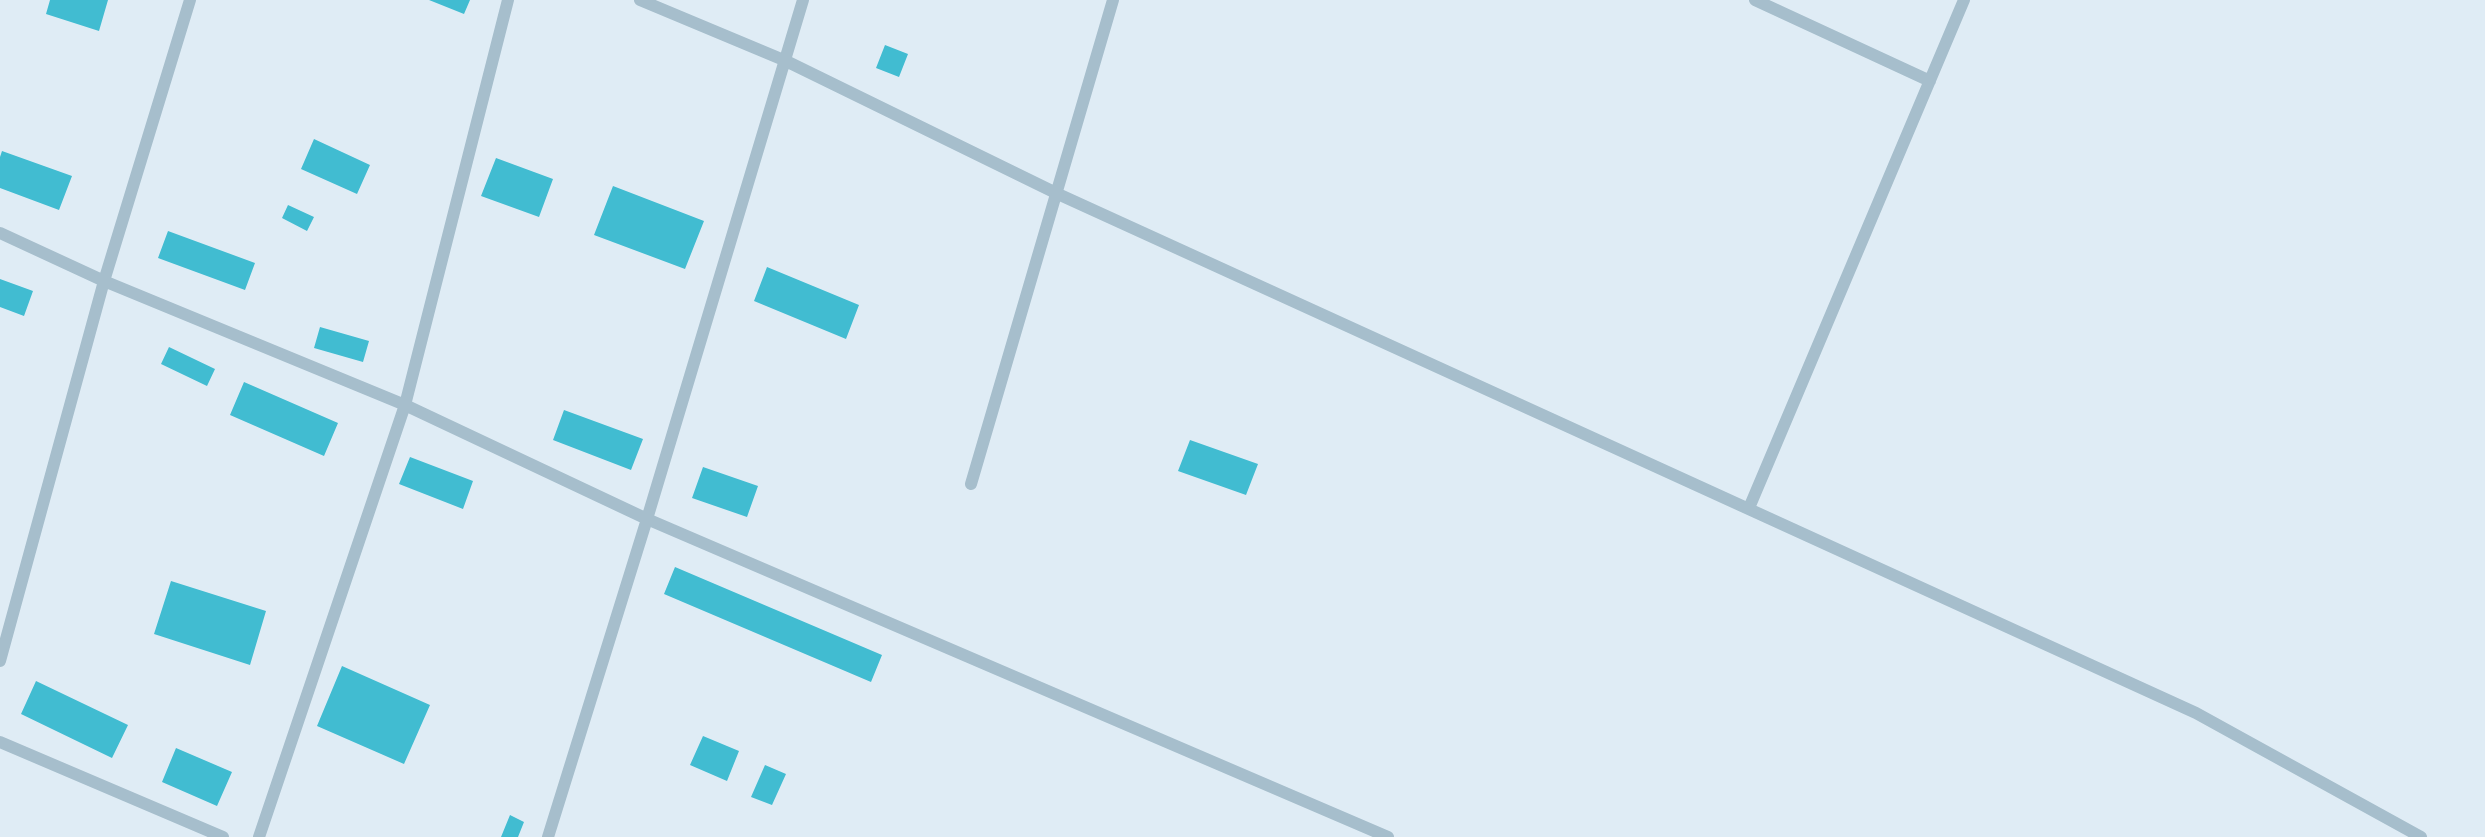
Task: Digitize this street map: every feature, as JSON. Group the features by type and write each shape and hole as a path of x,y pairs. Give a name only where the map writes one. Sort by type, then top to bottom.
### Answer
{"street":[{"path":"0,661 104,281 190,0"},
{"path":"259,837 405,406 508,0"},
{"path":"640,0 786,61 1058,194 2196,713 2421,837"},
{"path":"548,837 647,519 804,0"},
{"path":"971,484 1058,194 1113,0"},
{"path":"1755,0 1930,81"},
{"path":"1749,508 1964,0"},
{"path":"0,234 104,281 405,406 647,519 1388,837"},
{"path":"0,742 223,837"}],"building":[{"path":"50,0 108,0 99,31 46,14"},
{"path":"429,0 470,0 464,14"},
{"path":"885,45 908,54 899,77 876,68"},
{"path":"314,139 370,165 357,194 301,169"},
{"path":"2,151 72,176 59,210 0,188 0,157"},
{"path":"496,158 553,179 539,217 481,196"},
{"path":"613,186 704,221 685,269 594,235"},
{"path":"288,205 314,217 307,231 282,218"},
{"path":"168,231 255,263 245,290 158,258"},
{"path":"767,267 859,305 846,339 754,301"},
{"path":"0,279 33,291 24,316 0,307"},
{"path":"320,327 369,341 363,362 314,348"},
{"path":"169,347 215,369 207,386 161,364"},
{"path":"244,382 338,423 324,456 230,415"},
{"path":"564,410 643,439 631,470 553,440"},
{"path":"1190,440 1258,464 1246,495 1178,471"},
{"path":"410,457 473,481 463,509 399,484"},
{"path":"703,467 758,486 747,517 692,498"},
{"path":"675,567 882,655 871,682 664,594"},
{"path":"171,581 266,611 250,665 154,634"},
{"path":"342,666 430,705 404,764 317,726"},
{"path":"36,681 128,725 112,758 21,714"},
{"path":"703,736 739,751 727,781 690,765"},
{"path":"176,748 232,772 217,806 162,782"},
{"path":"765,765 786,774 772,805 751,797"},
{"path":"510,815 524,822 518,837 501,837"}]}
